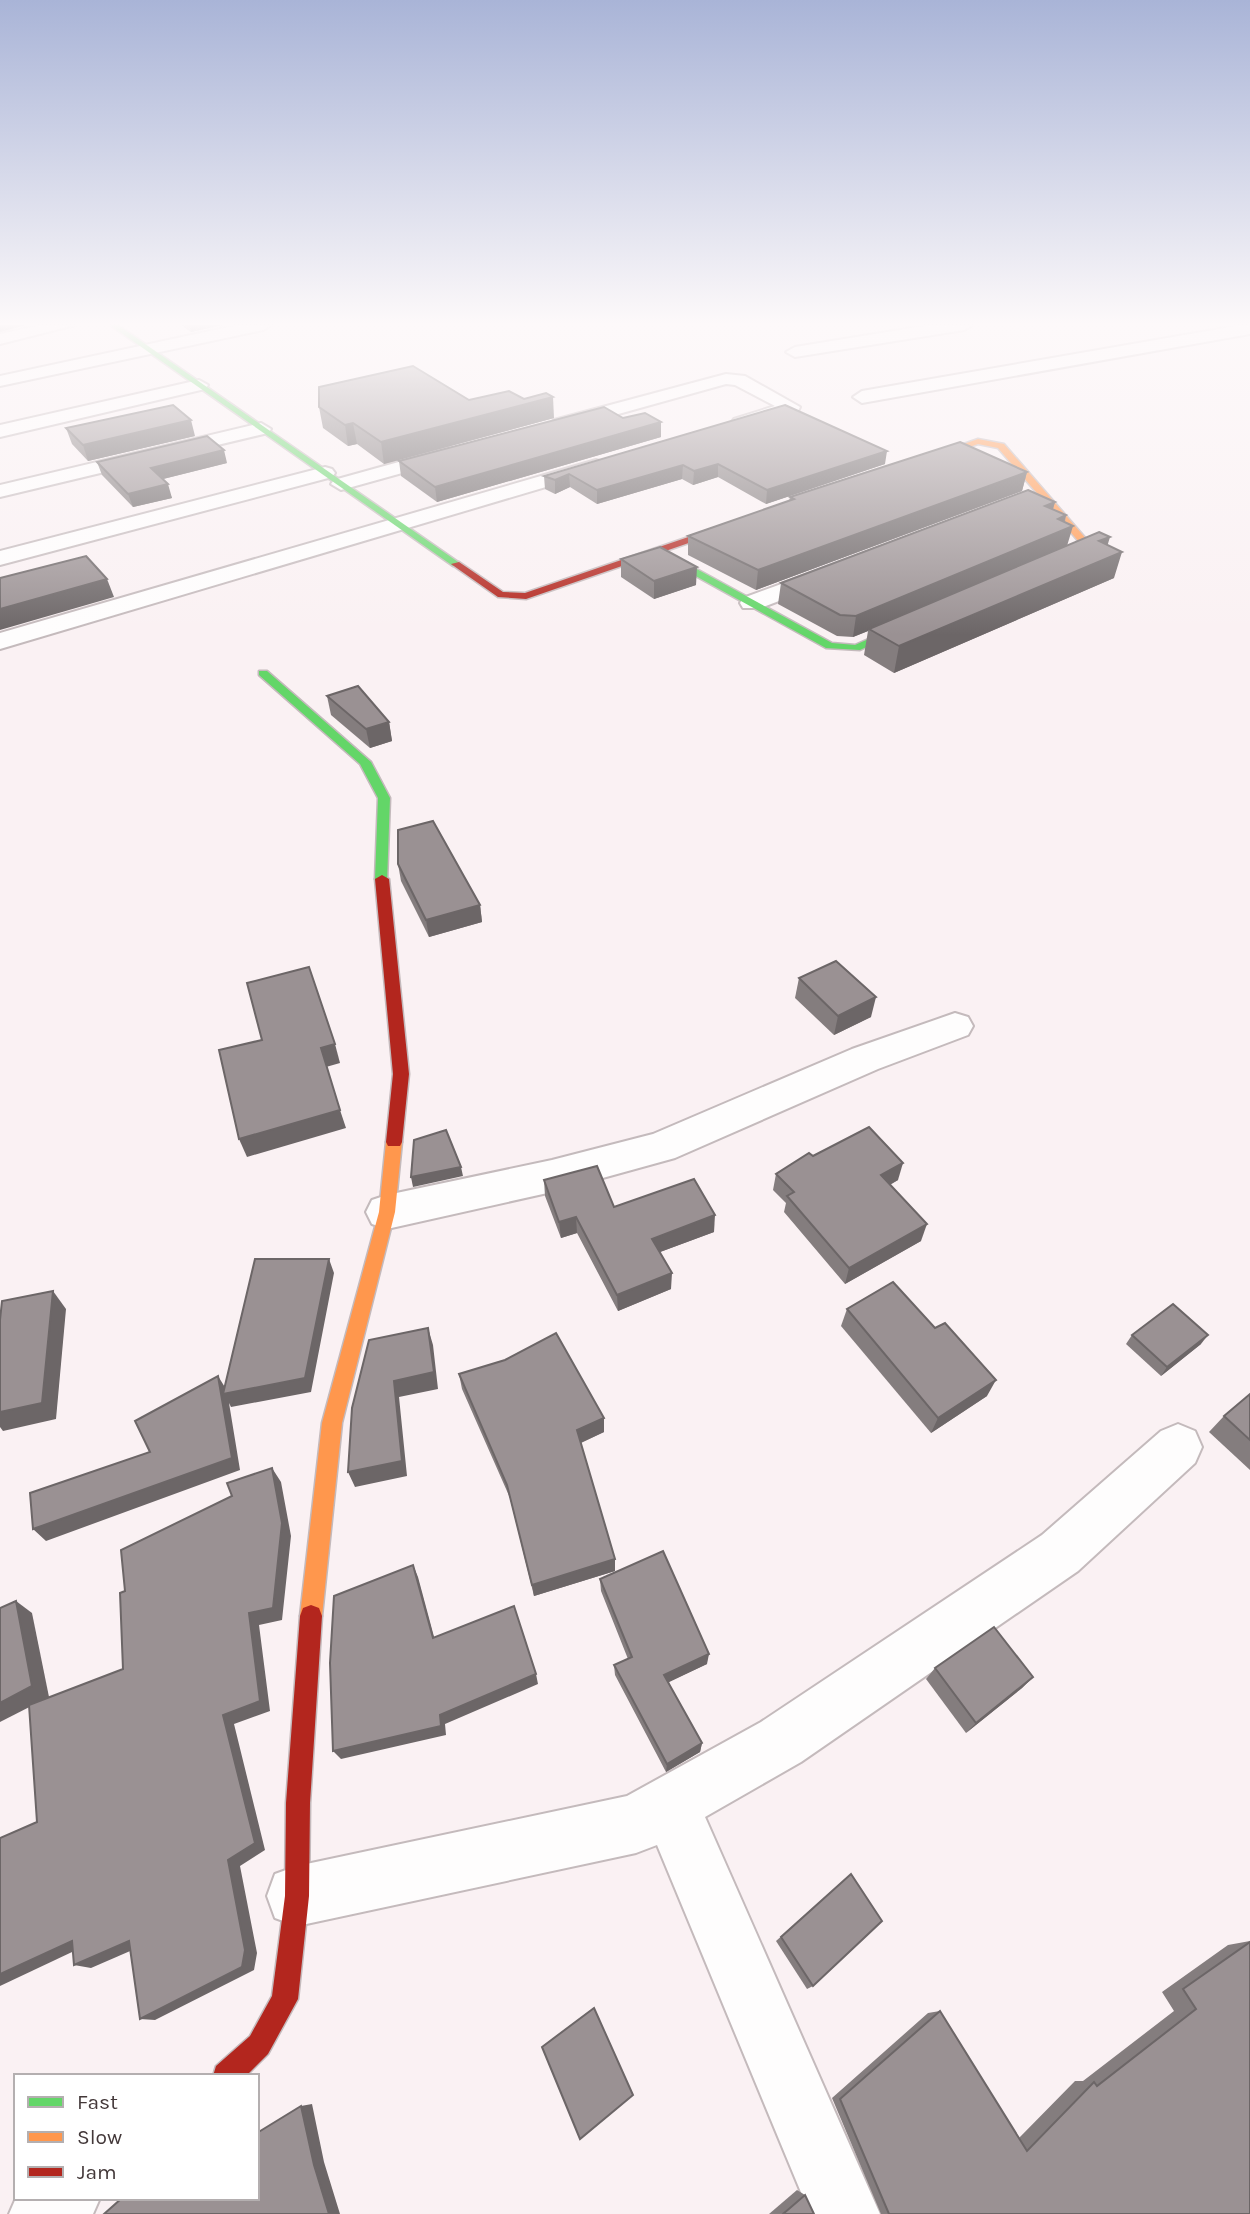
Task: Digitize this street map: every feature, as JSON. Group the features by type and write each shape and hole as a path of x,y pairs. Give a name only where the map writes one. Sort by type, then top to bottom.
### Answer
{"street":[{"path":"718,430 723,428"},
{"path":"0,491 261,429 501,595 512,598 526,596 760,516"},
{"path":"901,467 978,441 990,441 1001,446 1085,542 1080,552 1030,573"},
{"path":"0,558 333,478 462,451"},
{"path":"0,641 611,461"},
{"path":"1017,503 1042,493"},
{"path":"657,551 830,646 856,648 930,616"},
{"path":"752,603 853,565"},
{"path":"228,2074 259,2045 285,1999 297,1896 298,1803 314,1579 332,1423 387,1212 401,1074 382,889 384,798 365,762 263,673"},
{"path":"387,1212 661,1147 886,1051 955,1026"},
{"path":"297,1896 636,1824 781,1742 1060,1553 1178,1447"},
{"path":"670,1805 845,2214"},
{"path":"44,2214 62,2200"}],"building":[{"path":"66,428 155,428 83,445"},
{"path":"361,428 433,428 381,442"},
{"path":"523,428 639,428 435,487 399,461"},
{"path":"706,428 837,428 887,451 767,490 718,464 694,471 683,465 597,490 569,474 555,480 544,476"},
{"path":"207,436 224,450 151,468 168,484 128,494 97,462"},
{"path":"960,442 1027,472 758,570 688,536 794,499 790,497"},
{"path":"1028,490 1055,502 1045,506 1066,515 1058,519 1073,526 856,616 840,615 781,583"},
{"path":"1099,532 1110,537 1099,541 1122,552 899,646 869,629"},
{"path":"660,547 697,567 654,581 621,559"},
{"path":"86,556 107,579 0,609 0,578"},
{"path":"358,686 389,722 366,729 327,696"},
{"path":"433,821 480,905 426,920 398,864 398,830"},
{"path":"836,961 876,997 838,1016 799,978"},
{"path":"309,967 335,1044 321,1048 340,1110 239,1139 219,1050 262,1040 247,983"},
{"path":"869,1127 903,1163 881,1175 927,1224 849,1268 787,1196 794,1192 776,1174 809,1153 813,1156"},
{"path":"446,1130 461,1167 411,1177 414,1140"},
{"path":"597,1166 614,1207 694,1179 715,1215 652,1239 672,1273 617,1295 576,1217 559,1222 544,1180"},
{"path":"255,1259 329,1259 305,1378 223,1394"},
{"path":"893,1282 935,1328 945,1323 996,1380 938,1418 847,1309"},
{"path":"53,1291 42,1403 0,1412 2,1301"},
{"path":"1173,1304 1208,1335 1167,1367 1132,1335"},
{"path":"428,1328 434,1372 394,1381 402,1461 348,1472 352,1408 369,1340"},
{"path":"556,1333 604,1418 577,1430 615,1559 532,1585 507,1485 459,1374 505,1360"},
{"path":"218,1376 232,1458 33,1529 30,1493 150,1452 135,1421"},
{"path":"1250,1394 1250,1440 1224,1416"},
{"path":"272,1468 282,1523 273,1608 249,1613 260,1701 223,1715 255,1843 228,1860 245,1950 242,1967 140,2019 129,1941 74,1965 72,1941 0,1974 0,1838 37,1822 29,1705 123,1669 120,1593 125,1591 121,1550 232,1496 227,1483"},
{"path":"663,1551 709,1654 664,1675 702,1743 667,1764 614,1665 632,1657 600,1579"},
{"path":"413,1565 433,1638 514,1606 536,1674 440,1715 441,1726 333,1751 330,1663 334,1596"},
{"path":"16,1601 32,1686 0,1703 0,1608"},
{"path":"994,1627 1033,1677 976,1723 935,1668"},
{"path":"851,1874 882,1921 813,1986 781,1937"},
{"path":"1250,1942 1250,2214 889,2214 840,2099 940,2011 1027,2151 1094,2082 1097,2086 1196,2009 1183,1989"},
{"path":"594,2008 633,2095 580,2139 542,2047"},
{"path":"301,2106 314,2165 329,2214 104,2214 120,2200 259,2200 259,2132"},
{"path":"805,2195 814,2214 783,2214"}],"traffic: fast":[{"path":"261,428 456,564"},
{"path":"657,551 830,646 856,648 913,623"},
{"path":"263,673 365,762 384,798 382,879"}],"traffic: slow":[{"path":"917,462 978,441 1001,446 1085,543 1080,552 1048,565"},
{"path":"311,1616 332,1423 387,1212 394,1142"}],"traffic: jam":[{"path":"456,564 501,595 526,596 738,523"},
{"path":"382,879 401,1074 394,1142"},
{"path":"228,2074 259,2045 285,1999 297,1896 298,1803 311,1616"}]}
